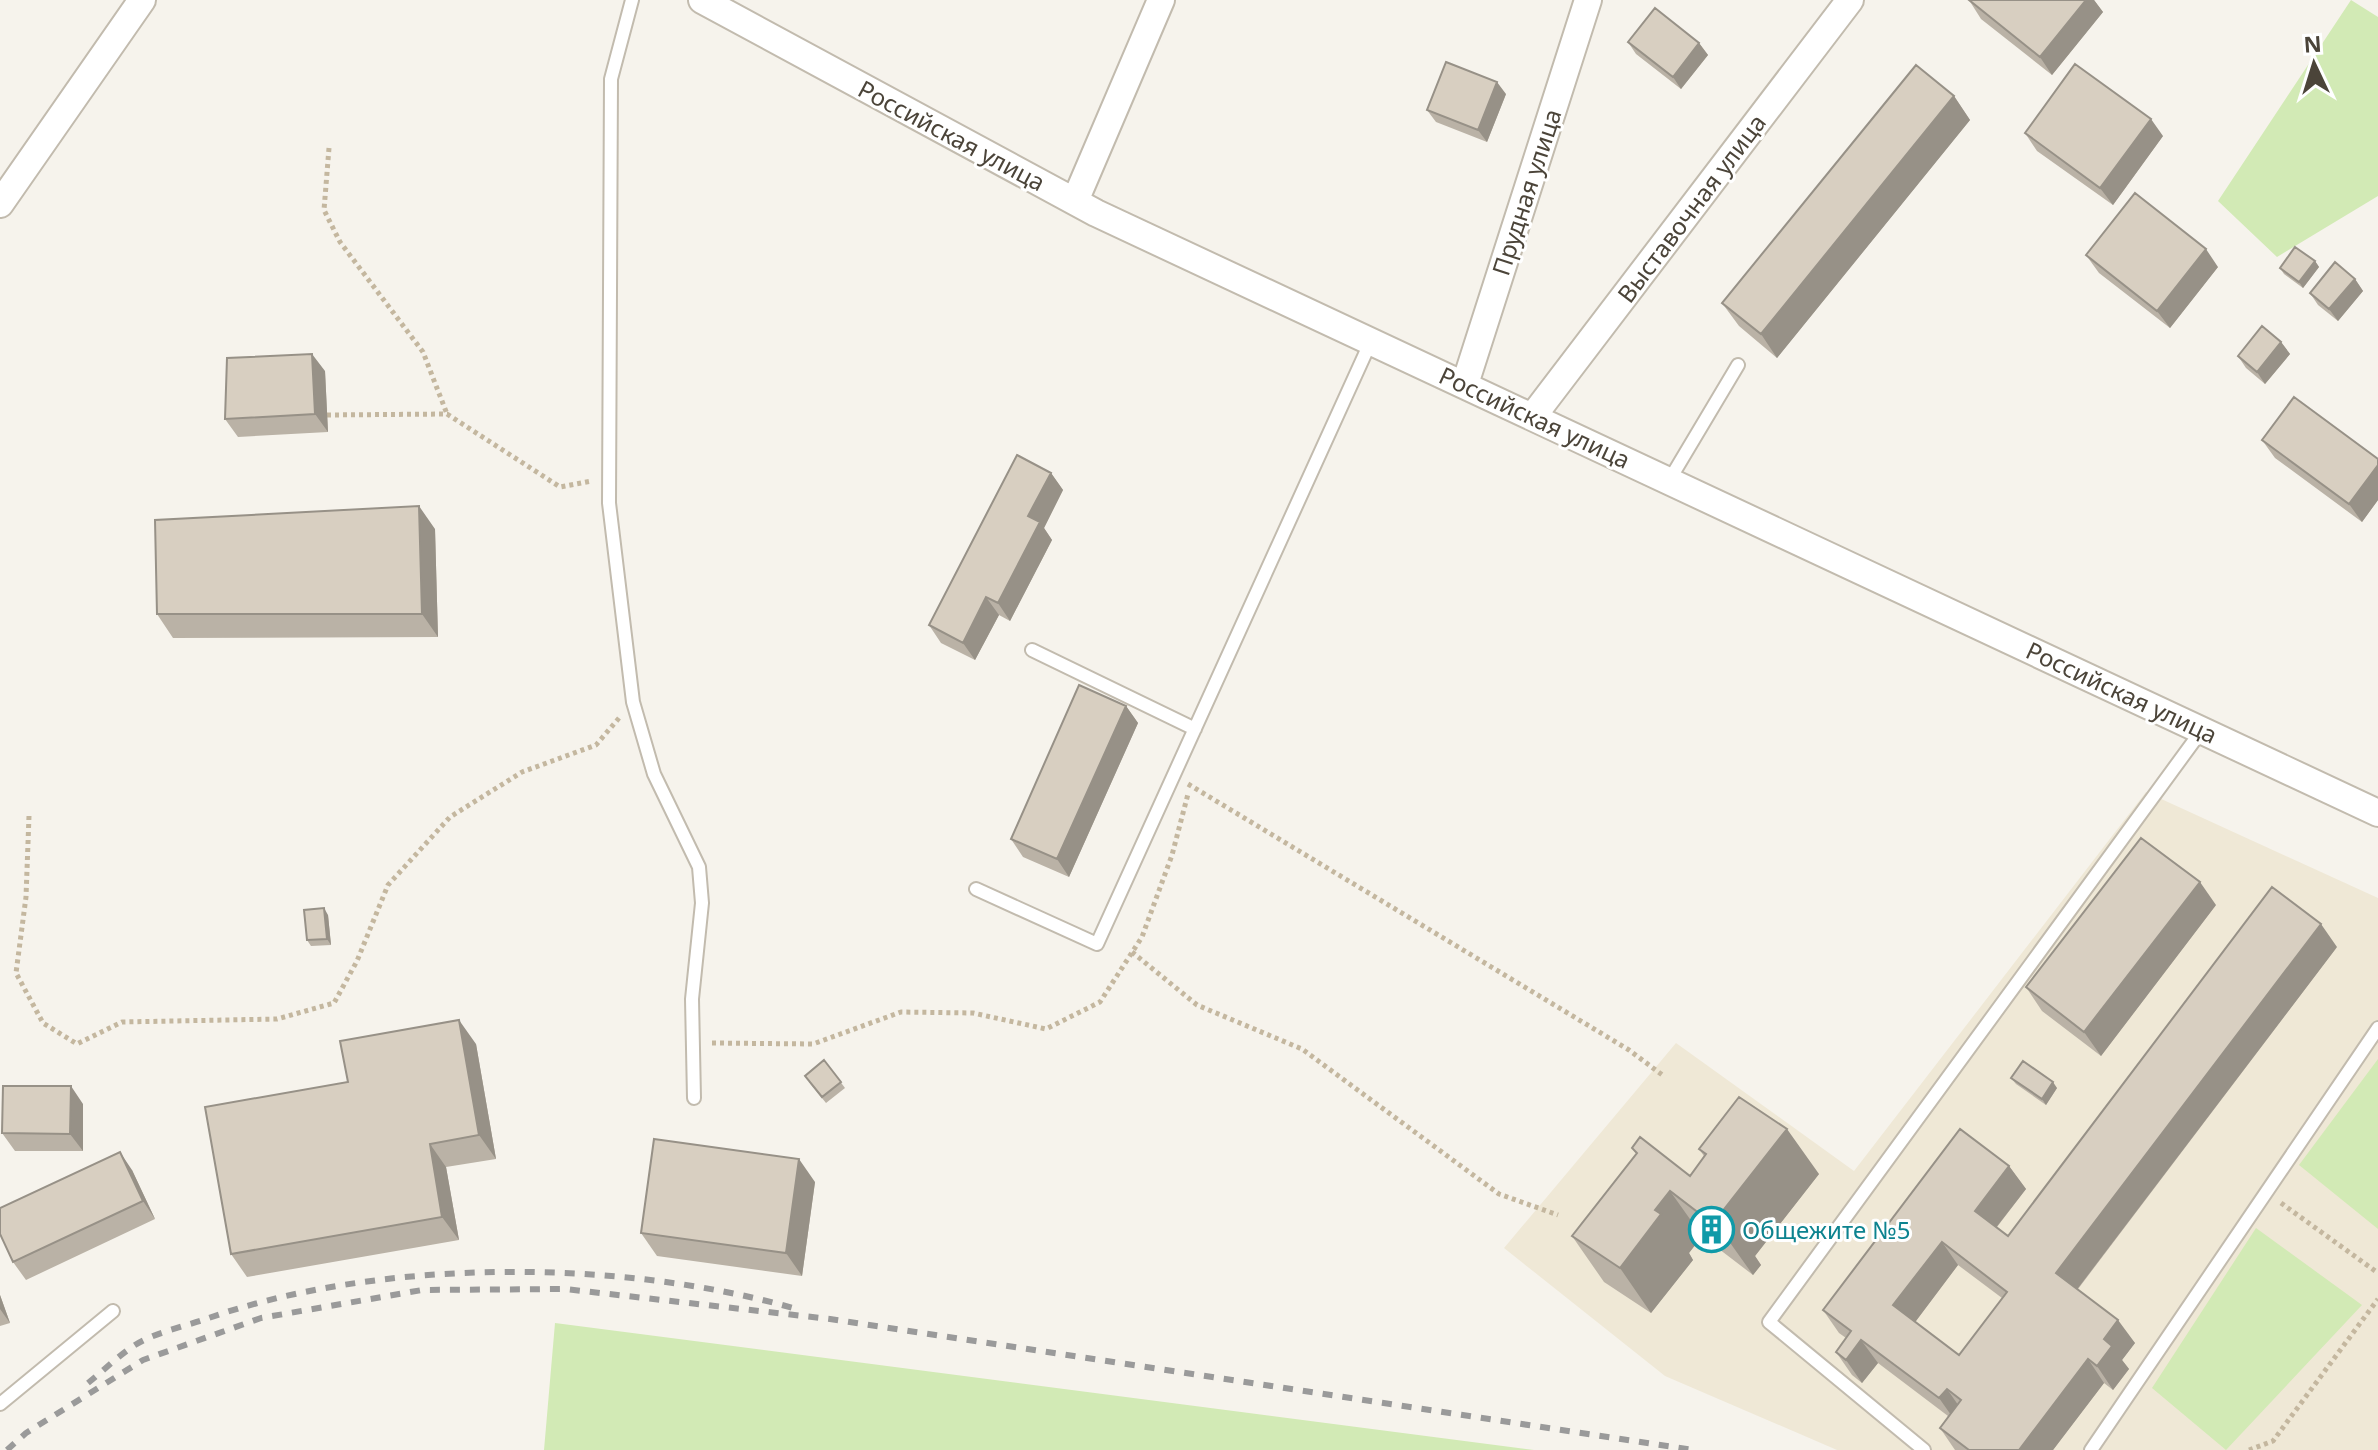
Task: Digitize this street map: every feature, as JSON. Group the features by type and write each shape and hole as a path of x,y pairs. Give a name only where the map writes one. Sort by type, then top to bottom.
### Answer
{"street":[{"path":"0,204 142,0"},
{"name":"Российская улица","path":"702,0 1075,201 2378,813"},
{"path":"1075,201 1161,0"},
{"name":"Прудная улица","path":"1465,384 1588,0"},
{"name":"Выставочная улица","path":"1533,416 1850,0"}],"lane":[{"path":"632,0 611,79 609,477 633,702 654,774 699,867 702,903 692,999 694,1098"},
{"path":"976,889 1097,944 1371,341"},
{"path":"1670,479 1738,365"},
{"path":"1032,650 1195,729"},
{"path":"1924,1450 1769,1322 2202,730"},
{"path":"2091,1450 2378,1028"},
{"path":"0,1404 113,1311"}],"path":[{"path":"329,148 324,210 340,242 423,352 447,414"},
{"path":"327,415 447,414 560,487 609,477"},
{"path":"29,816 26,897 16,973 43,1023 77,1044 122,1022 277,1019 334,1003 357,961 388,885 450,817 522,772 596,745 633,702"},
{"path":"1174,775 1629,1050 1665,1077"},
{"path":"693,1041 748,1046 813,1044 901,1012 973,1013 1046,1029 1100,1002 1142,937 1172,855 1191,785"},
{"path":"1132,952 1197,1005 1302,1049 1499,1194 1558,1215"},
{"path":"2266,1192 2378,1273"},
{"path":"2249,1450 2273,1441 2378,1299"}],"shaded area":[{"path":"2146,792 2378,898 2378,1450 1837,1450 1665,1376 1504,1248 1676,1043 1854,1171"}],"green space":[{"path":"2351,0 2378,17 2378,196 2277,257 2218,201"},
{"path":"2378,1059 2378,1229 2299,1165"},
{"path":"2256,1228 2362,1305 2226,1450 2152,1388"},
{"path":"555,1323 1534,1450 544,1450"}],"building":[{"path":"1969,0 2086,0 2040,57"},
{"path":"1655,8 1699,43 1673,77 1628,42"},
{"path":"1446,62 1497,82 1478,130 1427,110"},
{"path":"2075,64 2151,119 2100,188 2025,133"},
{"path":"1916,65 1954,96 1761,334 1722,303"},
{"path":"2135,193 2206,249 2157,311 2086,255"},
{"path":"2295,247 2315,261 2299,282 2280,268"},
{"path":"2335,262 2355,279 2329,309 2310,293"},
{"path":"2262,326 2281,342 2257,372 2238,356"},
{"path":"312,354 315,414 225,419 227,358"},
{"path":"2294,397 2378,459 2378,465 2349,504 2262,440"},
{"path":"1017,455 1051,473 1028,516 1040,522 998,603 986,597 963,643 929,625"},
{"path":"419,506 422,614 157,614 155,520"},
{"path":"1079,685 1126,706 1057,859 1011,839"},
{"path":"2141,838 2200,882 2084,1032 2026,987"},
{"path":"2272,887 2321,924 2056,1273 2118,1320 2104,1339 2112,1346 2097,1366 2088,1359 2019,1450 1969,1450 1940,1428 1961,1400 1947,1389 1939,1398 1861,1340 1846,1360 1836,1352 1851,1331 1823,1310 1960,1129 2009,1166 1975,1211 2008,1236","holes":["1942,1242 2007,1292 1959,1355 1893,1305"]},
{"path":"324,908 327,939 307,940 304,910"},
{"path":"459,1020 479,1135 430,1144 442,1217 231,1254 205,1107 348,1082 340,1041"},
{"path":"824,1060 841,1082 822,1097 805,1076"},
{"path":"2023,1061 2053,1082 2042,1099 2011,1078"},
{"path":"3,1086 71,1086 70,1134 2,1133"},
{"path":"1739,1097 1787,1129 1721,1213 1729,1220 1721,1230 1670,1191 1655,1210 1661,1214 1620,1268 1572,1236 1637,1153 1632,1148 1640,1137 1690,1176 1706,1154 1699,1149"},
{"path":"654,1139 799,1159 786,1253 641,1233"},
{"path":"120,1152 143,1201 13,1262 0,1234 0,1208"}],"railway":[{"path":"88,1383 135,1345 168,1331 271,1300 343,1285 419,1276 497,1272 575,1273 651,1280 793,1308"},
{"path":"7,1450 26,1433 143,1360 261,1318 422,1290 565,1289 830,1319 1693,1450"}],"place":[{"name":"Общежите №5","path":"1711,1229"}]}
